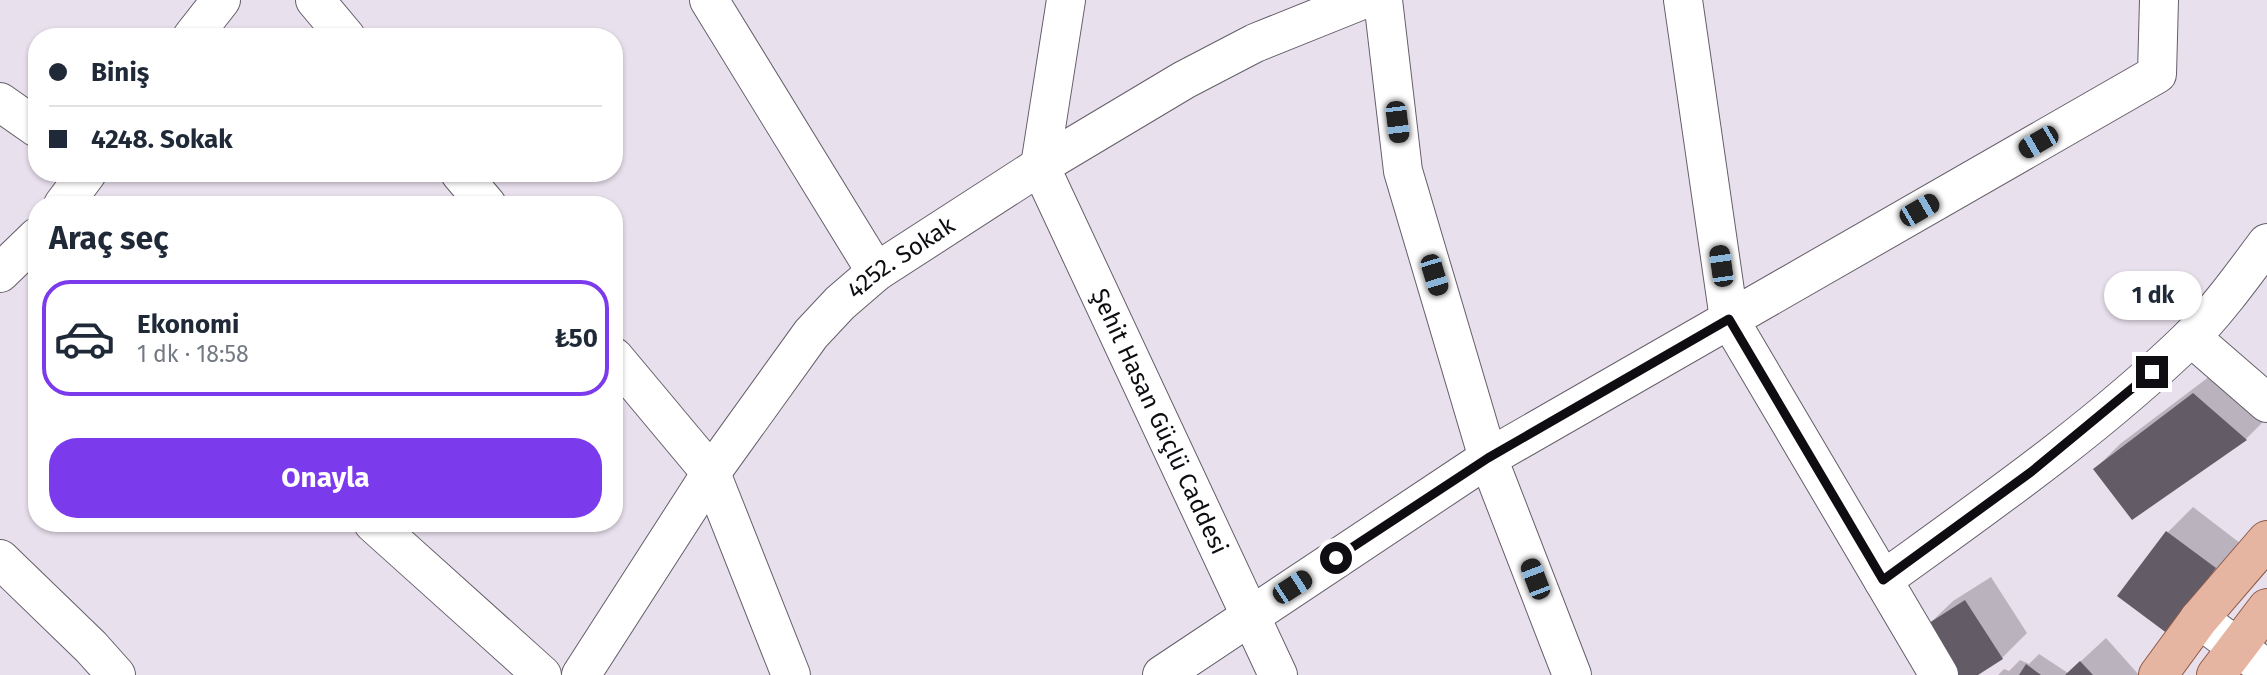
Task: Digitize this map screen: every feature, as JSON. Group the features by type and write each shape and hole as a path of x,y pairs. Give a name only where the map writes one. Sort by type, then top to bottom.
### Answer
{"main road":[{"path":"2158,675 2199,619 2267,540"},
{"path":"2240,664 2267,608"}],"street":[{"path":"199,28 221,0"},
{"path":"315,0 338,28"},
{"path":"709,0 876,272"},
{"path":"1040,166 1066,0"},
{"name":"4252. Sokak","path":"581,675 711,473 811,334 840,303 876,272 1040,166 1184,80 1255,43 1362,0"},
{"path":"1384,0 1402,171 1488,458 1572,675"},
{"path":"1683,0 1729,319 1939,675"},
{"path":"1162,675 1488,458 2157,74 2159,0"},
{"path":"0,102 28,122"},
{"name":"Şehit Hasan Güçlü Caddesi","path":"1040,166 1278,675"},
{"path":"468,182 479,196"},
{"path":"1883,580 2031,472 2133,389 2191,337 2267,243"},
{"path":"0,273 28,246"},
{"path":"2191,337 2267,403"},
{"path":"623,368 711,473 791,675"},
{"path":"383,532 542,675"},
{"path":"0,559 91,647 116,675"},
{"path":"2199,619 2240,664"}],"building":[{"path":"2193,393 2247,440 2132,520 2093,469"},
{"path":"2166,531 2216,568 2168,634 2117,596"},
{"path":"1965,600 2003,659 1978,675 1958,675 1926,625"},
{"path":"2080,661 2093,675 2065,675"},
{"path":"2026,664 2041,675 2019,675"}],"route":[{"path":"1336,558 1488,458 1729,319 1883,580 2031,472 2152,372"}]}
